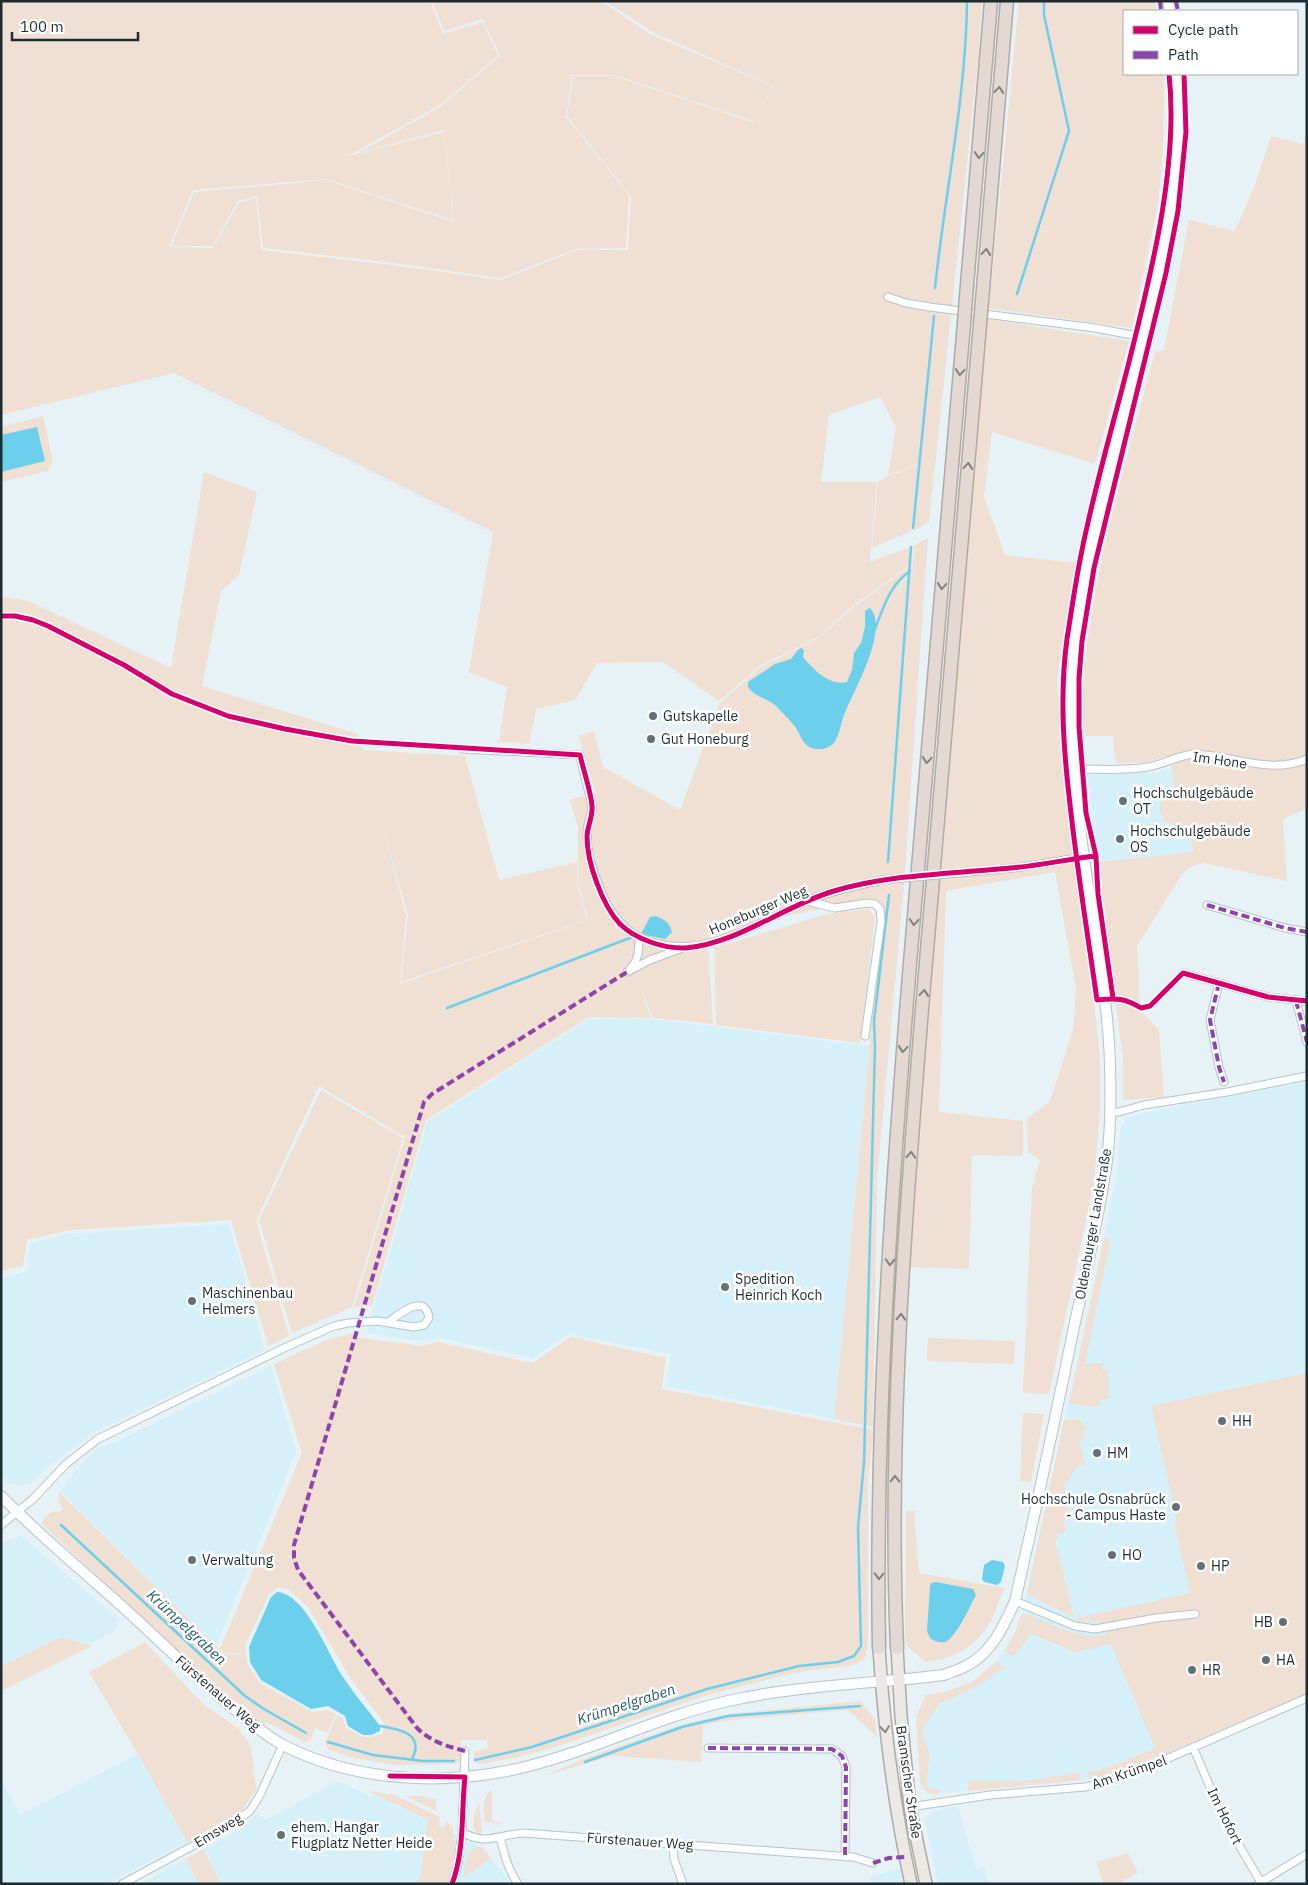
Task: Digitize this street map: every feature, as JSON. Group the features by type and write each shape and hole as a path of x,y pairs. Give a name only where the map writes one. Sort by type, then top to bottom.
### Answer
{"highway":[{"path":"879,1648 878,1585 883,1389 895,1153 991,1"},
{"path":"897,1648 894,1576 897,1379 911,1152 1007,1"}],"main road":[{"name":"Bramscher Straße","path":"879,1648 887,1742 911,1884"},
{"name":"Bramscher Straße","path":"897,1648 901,1716 910,1807 926,1884"}],"street":[{"name":"Oldenburger Landstraße","path":"881,1681 944,1675 968,1666 990,1646 1004,1627 1015,1601 1058,1409 1106,1170 1110,1112 1110,1062 1105,999 1084,858 1074,769 1071,724 1072,678 1083,585 1093,536 1158,272 1176,166 1179,105 1176,75"},
{"path":"888,297 906,303 930,307 1095,328 1143,337"},
{"name":"Honeburger Weg","path":"462,749 580,755 592,807 587,840 592,865 608,907 620,923 637,936 664,945 683,948"},
{"name":"Im Hone","path":"1074,769 1146,767 1158,765 1183,755 1193,754 1204,754 1262,765 1281,765 1307,760"},
{"name":"Honeburger Weg","path":"637,936 639,953 635,964 627,972 650,960 683,948 708,944 736,934 806,901 833,891 882,880 1014,868 1084,858"},
{"name":"Honeburger Weg","path":"806,901 835,908 867,903 875,904 880,909 881,921 865,1036"},
{"path":"1207,905 1285,928 1307,932"},
{"path":"1183,973 1268,997 1307,1001"},
{"path":"1219,983 1210,1020 1219,1067 1224,1082"},
{"path":"1296,1001 1307,1042"},
{"path":"1110,1112 1119,1112 1144,1105 1227,1092 1307,1076"},
{"path":"1,1525 33,1499 66,1464 98,1440 284,1348 334,1326 361,1321 388,1322 414,1327 424,1325 428,1318 428,1311 423,1306 417,1305 388,1322"},
{"name":"Fürstenauer Weg","path":"1,1496 210,1689 265,1733 283,1744 325,1762 390,1776 419,1778 464,1777 522,1768 682,1714 726,1702 788,1690 881,1681"},
{"path":"1015,1601 1075,1626 1095,1630 1156,1618 1195,1614"},
{"name":"Am Krümpel","path":"910,1807 990,1796 1093,1786 1133,1773 1307,1698"},
{"name":"Emsweg","path":"122,1884 224,1829 250,1811 260,1795 283,1744"},
{"name":"Im Hofort","path":"1193,1746 1224,1820 1260,1883"},
{"path":"708,1748 832,1749 842,1756 846,1767 845,1857"},
{"path":"452,1884 458,1865 462,1832 465,1752"},
{"name":"Fürstenauer Weg","path":"462,1832 474,1839 484,1840 523,1834 673,1843 854,1857 873,1864"},
{"path":"500,1837 508,1866 518,1884"},
{"path":"673,1843 674,1859 683,1884"},
{"path":"1260,1883 1307,1854"}],"shaded area":[{"path":"1,1 430,1 443,34 483,22 498,56 440,105 348,156 444,132 453,220 326,179 193,190 169,247 213,248 239,203 256,198 261,250 501,280 577,250 628,250 631,196 567,116 573,76 614,76 753,122 774,86 652,32 605,1 982,1 977,70 929,522 913,531 920,464 888,475 896,427 880,397 829,415 821,482 877,482 870,562 913,546 912,563 853,606 817,638 761,665 719,701 663,662 597,663 575,700 536,709 529,744 499,742 507,687 469,672 493,532 174,373 1,415"},
{"path":"432,1 601,1 650,34 773,86 754,121 614,75 572,75 566,117 629,195 626,248 576,249 501,278 263,248 257,196 238,201 213,246 171,246 194,192 327,180 454,222 444,130 358,153 440,107 500,56 483,19 444,31"},
{"path":"1019,1 1155,1 1157,10 1123,10 1123,75 1163,75 1164,80 1163,148 1158,205 1132,328 989,308"},
{"path":"1307,124 1307,808 1285,818 1283,821 1287,881 1204,863 1190,867 1182,874 1137,946 1140,1010 1159,1030 1164,1097 1123,1100 1123,1060 1099,862 1194,852 1188,826 1164,822 1160,810 1161,800 1175,791 1172,768 1167,756 1148,762 1115,763 1113,736 1084,736 1083,691 1087,648 1101,562 1121,477 1155,352 1164,350 1189,220 1235,231 1255,185 1271,136 1303,144"},
{"path":"987,319 1129,341 1095,464 992,432 984,497 1005,555 1075,563 1057,679 1061,741 1074,868 1093,992 1100,1059 1100,1108 1094,1182 1049,1394 1023,1393 1032,1188 1040,1160 1028,1152 1027,1119 1050,1101 1073,1030 1076,989 1055,872 946,891 939,1112 1023,1121 1023,1156 972,1155 969,1269 908,1267 937,867 942,866"},
{"path":"43,416 53,461 47,471 1,482 1,427"},
{"path":"919,465 911,531 872,548 878,482 888,476"},
{"path":"204,472 257,492 239,575 221,591 202,686 358,734 362,750 465,756 499,880 577,862 577,882 587,920 401,982 408,915 383,827 406,916 400,984 588,920 578,882 578,827 570,800 595,792 579,736 594,731 603,767 680,810 720,703 761,667 817,639 853,608 912,564 911,575 902,581 888,634 903,581 912,575 914,545 928,538 904,885 877,1179 873,1427 834,1419 871,1033 866,1025 881,921 881,902 870,899 755,922 708,944 713,1024 653,1018 640,986 651,1018 589,1017 426,1120 372,1306 354,1307 405,1137 319,1086 256,1221 289,1336 268,1346 231,1220 70,1230 27,1240 23,1266 1,1271 1,597 26,600 171,668"},
{"path":"1172,768 1175,791 1161,800 1164,822 1188,826 1194,852 1099,862 1087,775 1158,772"},
{"path":"869,909 875,916 860,1043 716,1025 714,948 827,914"},
{"path":"589,1019 652,1019 870,1046 834,1419 666,1386 671,1354 569,1334 533,1358 439,1338 421,1341 366,1333 428,1121"},
{"name":"Hochschule Osnabrück - Campus Haste","path":"1307,1082 1307,1694 1159,1756 1108,1775 1047,1784 929,1794 923,1789 920,1782 916,1717 926,1695 945,1692 972,1682 997,1661 1016,1631 1024,1605 1101,1252 1117,1171 1120,1131 1125,1119 1136,1114"},
{"path":"321,1090 403,1138 352,1307 292,1333 259,1220"},
{"path":"229,1224 265,1350 91,1434 55,1461 32,1482 21,1486 9,1483 1,1476 1,1278 27,1271 30,1244 65,1234"},
{"path":"1104,1238 1111,1238 1085,1364 1104,1363 1102,1370 1108,1370 1109,1399 1100,1400 1100,1407 1069,1404"},
{"path":"353,1333 352,1337 422,1346 438,1342 533,1363 570,1337 666,1358 662,1389 874,1430 868,1479 868,1640 866,1655 863,1660 850,1666 811,1670 781,1676 704,1696 558,1746 519,1757 480,1764 475,1760 474,1752 488,1748 487,1740 461,1740 462,1758 456,1764 394,1765 350,1757 329,1750 325,1743 337,1715 343,1718 346,1728 364,1737 372,1737 383,1733 384,1723 351,1679 308,1607 288,1589 277,1588 269,1595 245,1645 247,1663 260,1683 312,1712 328,1710 336,1714 327,1733 315,1728 311,1739 305,1742 266,1722 264,1725 213,1686 41,1523 50,1513 59,1512 63,1509 59,1503 59,1492 219,1649 228,1655 239,1655 245,1646 238,1654 228,1654 220,1649 302,1453 274,1364 324,1341"},
{"path":"928,1338 1015,1341 1014,1364 927,1361"},
{"path":"271,1366 296,1452 216,1646 60,1491 75,1471 96,1449 120,1440"},
{"path":"1307,1373 1307,1694 1159,1756 1108,1775 1090,1779 1088,1772 1099,1771 1155,1748 1111,1644 1075,1652 1029,1633 1028,1638 1013,1657 1005,1651 1016,1631 1021,1615 1027,1614 1056,1627 1076,1633 1097,1636 1107,1634 1101,1622 1085,1621 1082,1623 1077,1618 1190,1593 1175,1527 1177,1520 1151,1406"},
{"path":"1023,1413 1044,1414 1031,1482 1020,1481"},
{"path":"1064,1420 1081,1421 1086,1431 1083,1431 1085,1439 1079,1440 1085,1465 1077,1467 1064,1486 1070,1519 1064,1521 1066,1532 1057,1534 1058,1539 1055,1540 1074,1617 1027,1594"},
{"path":"906,1511 914,1511 919,1573 1004,1588 996,1611 977,1640 953,1655 925,1662 905,1644"},
{"path":"21,1535 118,1619 117,1630 89,1644 61,1637 1,1666 1,1544"},
{"path":"61,1637 92,1646 1,1691 1,1666"},
{"path":"145,1642 203,1704 238,1728 251,1746 256,1790 241,1812 187,1842 89,1672"},
{"path":"997,1661 1004,1668 978,1686 939,1704 922,1731 930,1757 926,1779 929,1789 939,1789 939,1794 929,1793 920,1782 916,1717 926,1695 945,1692 972,1682"},
{"path":"861,1701 875,1720 877,1737 848,1710 729,1720 703,1725 701,1762 612,1756 543,1776 591,1756 683,1724 729,1714"},
{"path":"138,1754 187,1842 108,1884 1,1884 1,1779 20,1815"},
{"path":"1080,1773 1081,1780 968,1791 968,1781 1018,1782"},
{"path":"338,1781 371,1797 375,1795 482,1847 511,1884 140,1884 240,1829 257,1814 266,1820"},
{"path":"492,1789 492,1820 506,1824 485,1822 485,1800"},
{"path":"368,1791 395,1795 440,1817 439,1825 444,1828 446,1821 453,1828 453,1840 456,1841 453,1866 447,1884 413,1884 420,1878 428,1820"},
{"path":"405,1796 426,1796 427,1798 436,1799 436,1811"},
{"path":"479,1802 482,1834 478,1834 473,1828 474,1815"},
{"path":"958,1806 976,1869 984,1867 989,1884 938,1884 925,1822 928,1815 935,1810"},
{"path":"477,1847 482,1847 491,1858 463,1878 468,1856"},
{"path":"203,1849 221,1884 198,1884 186,1859"},
{"path":"1128,1853 1138,1873 1117,1884 1104,1884 1096,1862"},
{"path":"903,1868 907,1884 872,1884 870,1876"}],"water":[{"path":"37,427 45,461 1,472 1,435"},
{"path":"870,608 875,618 876,630 873,645 837,737 831,746 826,748 814,749 809,747 786,716 772,703 751,690 748,687 748,682 775,664 791,659 801,648 804,650 803,657 822,676 834,682 847,682 852,670 854,653 861,643 865,627 865,611"},
{"path":"656,916 670,926 672,932 665,939 641,934 650,917"},
{"path":"992,1560 1003,1562 1005,1566 1001,1582 997,1585 984,1582 982,1579 984,1565"},
{"path":"936,1582 973,1589 976,1595 954,1635 945,1642 939,1642 930,1638 927,1631 930,1587 931,1583"},
{"path":"277,1592 288,1595 307,1614 343,1677 380,1726 380,1731 371,1735 363,1735 348,1726 345,1716 328,1706 311,1709 261,1680 250,1662 249,1647 271,1597"}],"waterway":[{"path":"935,288 959,109 966,37 967,1"},
{"path":"1017,294 1069,131 1044,15 1044,1"},
{"path":"913,528 934,316"},
{"path":"888,862 911,547"},
{"path":"875,629 884,604 892,590 910,571"},
{"path":"475,1760 532,1747 707,1689 799,1666 838,1662 854,1656 861,1646 858,1527 864,1462 875,1047 874,1021 889,895"},
{"path":"447,1008 635,936"},
{"name":"Krümpelgraben","path":"61,1525 245,1696 306,1733"},
{"path":"585,1762 682,1727 728,1716 860,1706"},
{"path":"380,1726 402,1731 413,1738 415,1751 412,1759"},
{"name":"Krümpelgraben","path":"328,1742 373,1755 423,1761 454,1761"}],"marked path":[{"path":"1160,1 1161,10"},
{"path":"1176,1 1178,10"},
{"path":"1207,905 1285,928 1307,932"},
{"path":"465,1751 434,1740 417,1728 298,1570 294,1558 294,1545 424,1102 432,1094 627,972"},
{"path":"1219,983 1210,1020 1219,1067 1224,1082"},
{"path":"1296,1001 1307,1042"},
{"path":"708,1748 832,1749 842,1756 846,1767 845,1857"},
{"path":"873,1863 889,1858 905,1857"}],"cycle path":[{"path":"1169,75 1170,145 1161,219 1137,328 1078,569 1067,639 1063,682 1063,726 1066,769 1097,1000 1120,999 1141,1008 1150,1006 1183,973 1268,997 1307,1001"},
{"path":"1113,998 1098,894 1096,856 1086,813 1079,727 1079,678 1082,641 1094,568 1166,273 1178,211 1186,132 1184,75"},
{"path":"1,616 15,616 48,626 124,665 172,694 228,716 352,741 580,755 592,802 592,814 587,833 590,858 597,883 607,906 620,924 634,934 659,945 677,948 705,945 743,932 815,898 855,885 921,875 1021,867 1096,856"},
{"path":"390,1776 465,1777 461,1844 452,1884"}],"place":[{"name":"Gutskapelle","path":"653,716"},
{"name":"Gut Honeburg","path":"651,739"},
{"name":"Hochschulgebäude OT","path":"1123,801"},
{"name":"Hochschulgebäude OS","path":"1120,839"},
{"name":"Spedition Heinrich Koch","path":"725,1287"},
{"name":"Maschinenbau Helmers","path":"192,1301"},
{"name":"HH","path":"1222,1421"},
{"name":"HM","path":"1097,1453"},
{"name":"Hochschule Osnabrück - Campus Haste","path":"1176,1507"},
{"name":"HO","path":"1112,1555"},
{"name":"Verwaltung","path":"192,1560"},
{"name":"HP","path":"1201,1566"},
{"name":"HB","path":"1283,1622"},
{"name":"HA","path":"1266,1660"},
{"name":"HR","path":"1192,1670"},
{"name":"ehem. Hangar Flugplatz Netter Heide","path":"281,1835"}]}
